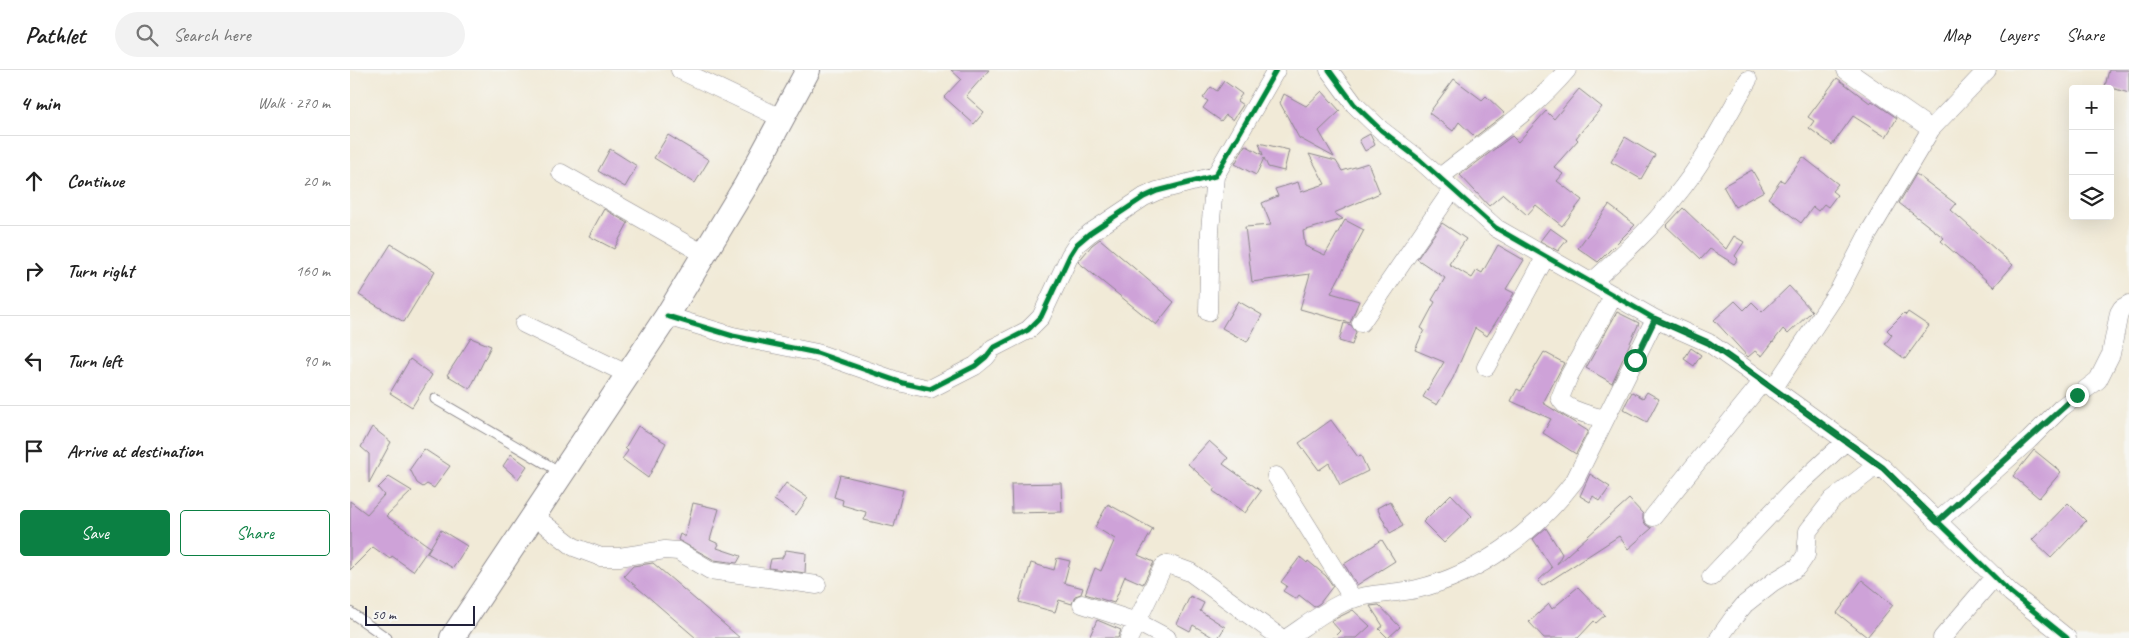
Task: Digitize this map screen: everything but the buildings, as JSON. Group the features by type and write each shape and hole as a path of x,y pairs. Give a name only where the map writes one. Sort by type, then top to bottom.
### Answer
{"street":[{"path":"680,70 783,118"},
{"path":"452,638 667,316 783,118 808,70"},
{"path":"1208,312 1211,223 1216,176 1276,70"},
{"path":"1329,70 1354,104 1381,130 1420,160 1496,228 1655,319 1709,343 1846,441 1883,468 2011,592 2067,638"},
{"path":"1439,178 1473,150 1528,110 1552,89 1567,70"},
{"path":"1846,70 1931,129"},
{"path":"1653,517 1768,385 1840,288 1867,236 1931,129 1988,70"},
{"path":"1592,282 1646,232 1676,196 1703,157 1748,80"},
{"path":"561,173 704,254"},
{"path":"667,316 733,336 817,353 903,383 930,389 975,366 993,348 1028,330 1035,324 1041,317 1077,244 1090,233 1144,197 1216,176"},
{"path":"1361,323 1452,190"},
{"path":"1486,367 1546,256"},
{"path":"1604,419 1568,406 1562,403 1560,398 1569,376 1614,295"},
{"path":"1937,522 2029,440 2061,408 2098,380 2111,354 2119,313 2122,308 2129,304"},
{"path":"1287,638 1343,602 1420,588 1463,572 1523,536 1559,502 1575,480 1655,319"},
{"path":"524,324 627,374"},
{"path":"1711,577 1793,490 1846,441"},
{"path":"1719,638 1745,604 1773,582 1798,567 1806,555 1808,531 1832,500 1870,470 1883,468"},
{"path":"1276,476 1353,599"},
{"path":"534,516 574,547 601,556 619,557 665,550 678,552 710,570 817,585"},
{"path":"1133,630 1163,567 1168,564 1174,564 1190,572 1282,638"},
{"path":"1942,638 1995,576"},
{"path":"1082,604 1133,630 1167,638"}],"lane":[{"path":"434,399 562,474"},
{"path":"350,612 387,638"}],"cycle path":[{"path":"667,316 733,336 817,353 903,383 930,389 975,366 993,348 1028,330 1041,317 1077,244 1090,233 1144,197 1157,191 1215,176 1276,70"},
{"path":"1329,70 1354,104 1381,130 1420,160 1496,228 1655,319 1709,343 1746,369 1883,468 2011,593 2067,638"}],"route":[{"path":"1635,360 1655,319 1709,343 1883,468 1937,522 2077,395"}]}
